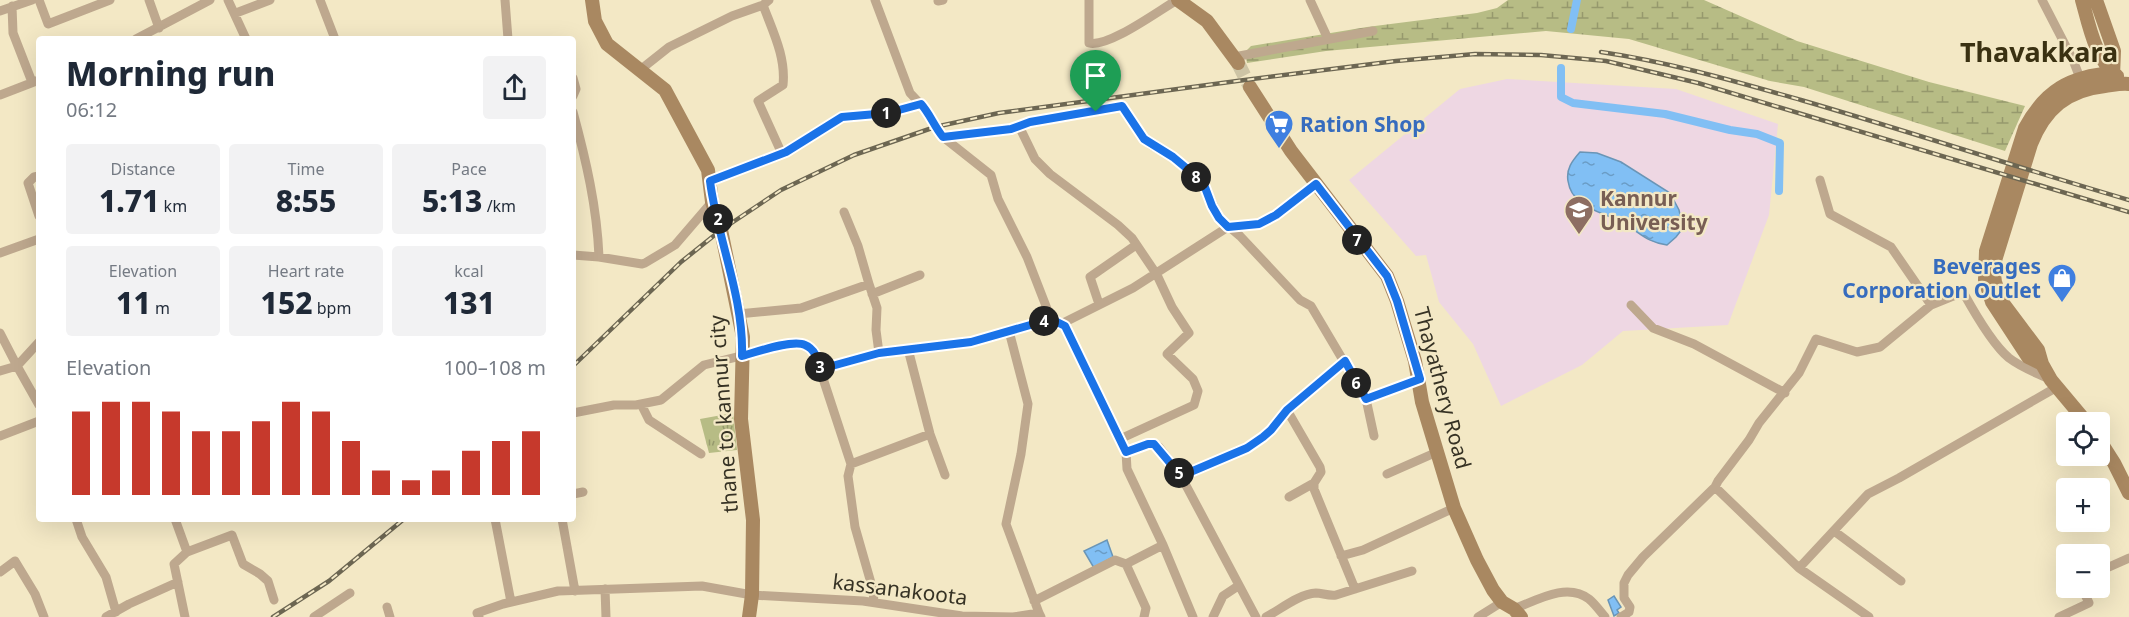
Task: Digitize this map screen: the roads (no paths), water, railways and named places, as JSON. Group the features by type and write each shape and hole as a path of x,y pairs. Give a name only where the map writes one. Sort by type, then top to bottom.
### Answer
{"street":[{"path":"0,11 32,0"},
{"path":"39,0 48,24 106,1"},
{"path":"149,0 159,28"},
{"path":"142,36 210,0"},
{"path":"228,0 245,36"},
{"path":"236,14 270,0"},
{"path":"320,0 334,36"},
{"path":"505,0 508,36"},
{"name":"thane to kannur city","path":"592,0 595,21 607,44 665,90 708,170 712,202 721,230 743,337 741,419 753,520 752,595 749,617"},
{"path":"875,0 910,93 928,112 943,137 991,175 998,199 1027,257 1051,319 1065,326 1126,452 1127,469 1163,545 1193,617"},
{"path":"1089,0 1089,43 1096,45 1112,39 1178,0 1207,21 1236,60 1373,31"},
{"path":"1310,0 1328,39"},
{"path":"2042,0 2080,78"},
{"path":"2080,78 2095,60 2096,52 2082,0"},
{"path":"2096,0 2114,51 2120,81"},
{"path":"640,70 669,47 732,16 766,3 783,58 784,75 783,86 758,100 782,153"},
{"path":"0,95 36,81 13,33 12,6"},
{"path":"2092,34 2103,60 2120,81"},
{"path":"2042,364 2028,357 1992,302 1984,268 1986,251 2025,128 2043,100 2067,83 2096,74 2120,81"},
{"path":"2078,412 2054,383 2042,364 2038,350 2002,302 1993,267 2037,129 2049,111 2062,101 2088,88 2120,81"},
{"name":"Thayathery Road","path":"1250,87 1316,184 1387,276 1397,301 1420,379 1422,402 1454,508 1493,590 1512,609"},
{"path":"710,181 782,153 842,117 888,113 921,104"},
{"path":"943,137 983,134 1122,106 1144,139 1173,157 1203,182 1219,218 1240,236 1300,300 1311,306 1366,399 1374,436"},
{"path":"576,124 593,195 598,224 599,257"},
{"path":"1019,126 1035,159 1050,174 1118,225 1136,245 1157,275 1172,307 1190,333 1167,354 1193,379 1198,391 1194,405 1120,439"},
{"path":"36,177 28,183 36,207"},
{"path":"1820,180 1830,214 1891,247 1931,305"},
{"path":"1060,324 1157,275 1228,227 1259,224 1276,215 1316,184"},
{"path":"576,255 645,263 675,245 712,202"},
{"path":"844,212 858,246 877,308 876,330 879,353"},
{"path":"0,253 36,241"},
{"path":"1099,304 1090,277 1136,245"},
{"path":"872,294 920,275"},
{"path":"738,314 801,308 869,284"},
{"path":"1621,617 1629,612 1630,607 1624,598 1624,583 1628,575 1643,557 1715,487 1759,423 1799,373 1816,339 1857,352 1880,347 1931,305 1963,292 1980,321 2008,357 2054,383"},
{"path":"1631,305 1653,327 1694,345 1785,393"},
{"path":"821,369 879,353 971,342 1051,319"},
{"path":"1009,331 1028,404 1021,454 1006,524 1040,615"},
{"path":"0,333 36,400"},
{"path":"576,412 614,405 641,404 661,400 704,365 794,343 805,345 815,354 821,369 851,464 848,476 855,527 873,590 874,602"},
{"path":"0,371 17,366 36,345"},
{"path":"908,349 930,434 945,475"},
{"path":"1181,476 1247,448 1271,430 1287,410 1345,361"},
{"path":"1366,399 1420,379"},
{"path":"1799,568 1868,494 1899,478 2054,383"},
{"path":"641,404 649,420 701,454"},
{"path":"1287,410 1321,472 1314,483 1289,497"},
{"path":"0,436 36,422"},
{"path":"851,464 930,434"},
{"path":"1126,452 1154,444 1181,476 1256,617"},
{"path":"1387,474 1437,452"},
{"path":"2110,457 2129,493"},
{"path":"1314,483 1314,489 1355,589"},
{"path":"1715,487 1799,568 1869,617"},
{"path":"1341,556 1363,550 1454,508"},
{"path":"77,522 82,537 106,577 116,612"},
{"path":"176,522 187,552"},
{"path":"496,522 511,602"},
{"path":"563,522 575,591"},
{"path":"1834,531 1901,581"},
{"path":"185,617 174,564 187,552 232,535 243,564 268,581 274,600"},
{"path":"1126,564 1163,545"},
{"path":"2110,567 2129,558"},
{"path":"1034,601 1115,560 1126,564 1146,608 1144,617"},
{"path":"0,572 15,561 35,594 44,617"},
{"path":"1266,617 1305,596 1318,593 1326,596 1335,595 1412,571"},
{"path":"106,617 178,582"},
{"name":"kassanakoota","path":"479,617 477,613 558,591 702,586 752,595 874,602 962,616 1040,615"},
{"path":"1213,617 1223,596 1239,586"},
{"path":"605,589 606,617"},
{"path":"1478,617 1512,609 1563,591 1578,593 1588,598 1605,617"},
{"path":"314,617 350,593"},
{"path":"2059,617 2089,603 2087,598"},
{"path":"387,607 390,617"}],"water":[{"path":"1580,152 1597,153 1621,162 1670,193 1679,210 1683,228 1676,237 1667,245 1659,244 1642,236 1627,225 1581,203 1575,197 1568,181 1570,165"},
{"path":"1107,540 1113,557 1094,568 1084,551"},
{"path":"1614,596 1621,607 1617,610 1619,613 1614,616 1608,600"}],"waterway":[{"path":"1571,29 1577,0"},
{"path":"1561,68 1561,97 1573,103 1665,114 1730,130 1757,134 1780,143 1779,191"}],"tunnel":[{"path":"1238,63 1250,87"}],"railway":[{"path":"1601,52 1676,67 1751,86 2129,200"},
{"path":"576,363 681,262 721,230 781,190 854,155 935,127 999,113 1396,61 1475,54 1541,55 1606,61 1698,83 2129,212"},
{"path":"273,617 329,581 400,522"}],"place":[{"name":"Ration Shop","path":"1279,150"},
{"name":"Kannur University","path":"1579,236"},
{"name":"Beverages Corporation Outlet","path":"2062,304"}],"district":[{"name":"Thavakkara","path":"2039,51"}]}
